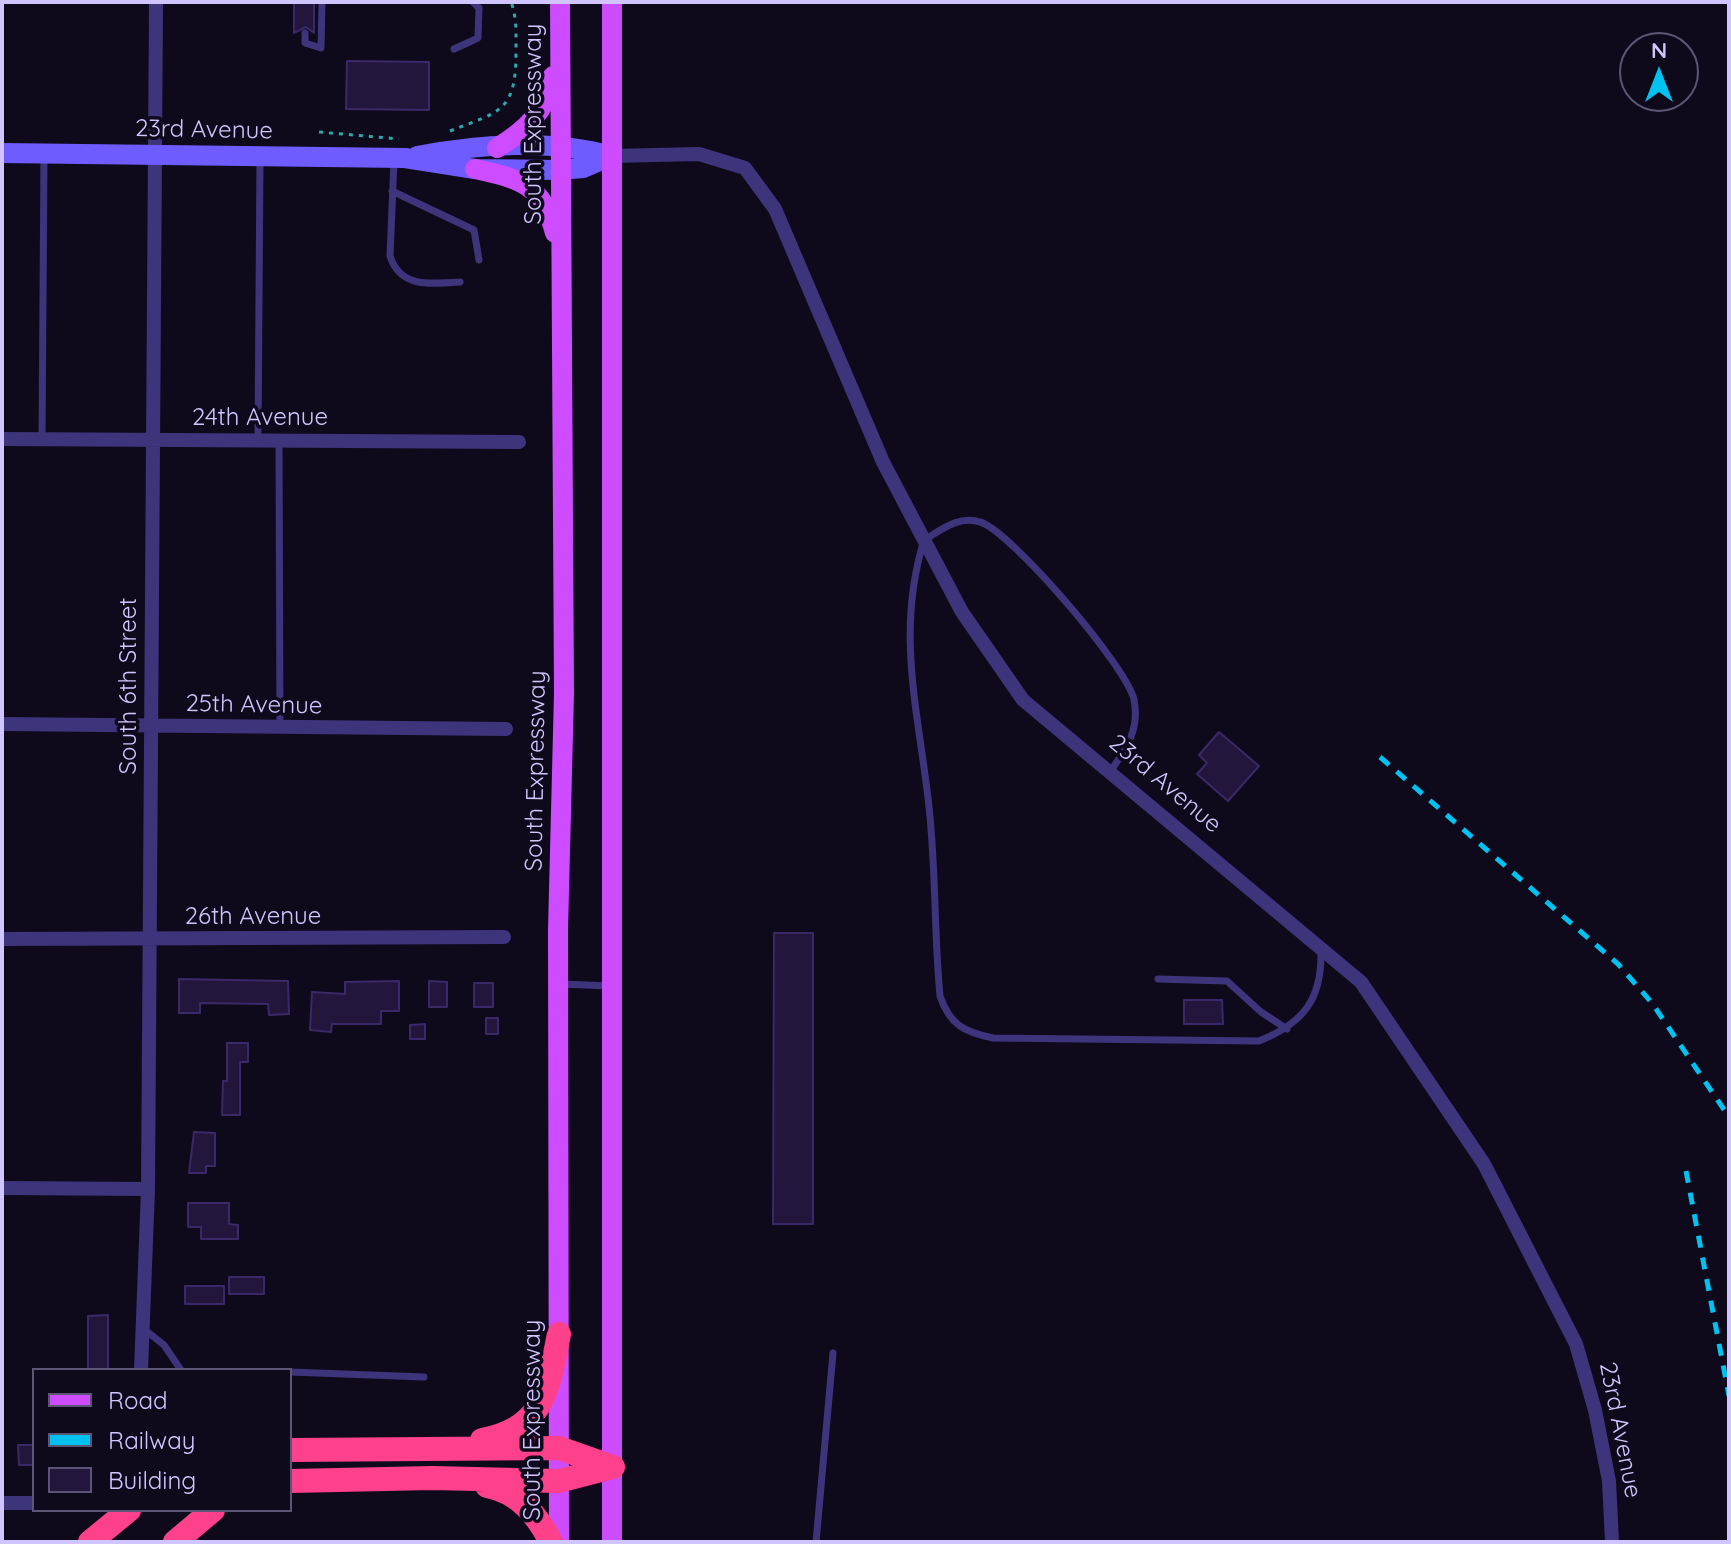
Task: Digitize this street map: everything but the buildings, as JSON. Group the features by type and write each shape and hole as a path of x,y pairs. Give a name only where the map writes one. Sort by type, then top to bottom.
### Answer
{"highway":[{"path":"420,1449 486,1440 507,1435 524,1425 536,1412 548,1388 559,1334"},
{"path":"292,1450 559,1448 613,1467"},
{"path":"292,1481 433,1478 559,1481 613,1467"},
{"path":"433,1478 495,1488 517,1498 538,1517 551,1542"},
{"path":"90,1542 127,1512"},
{"path":"175,1542 211,1512"}],"main road":[{"name":"South Expressway","path":"559,1542 558,984 564,693 560,2"},
{"path":"612,2 615,420 612,1542"},
{"path":"497,148 519,134 541,110 551,89 560,41"},
{"name":"23rd Avenue","path":"2,153 260,156 559,147 611,156"},
{"name":"23rd Avenue","path":"402,152 475,169 583,168 611,156"},
{"path":"475,169 520,180 534,189 551,220 560,254"}],"street":[{"name":"South 6th Street","path":"141,1368 148,1189 156,2"},
{"name":"23rd Avenue","path":"611,156 699,154 745,168 775,209 857,405 924,540 962,612 1023,700 1361,982 1484,1164 1576,1344 1595,1410 1609,1481 1612,1542"},
{"name":"24th Avenue","path":"2,439 519,442"},
{"name":"25th Avenue","path":"2,724 506,729"},
{"name":"26th Avenue","path":"2,939 504,937"},
{"path":"2,1188 148,1189"},
{"path":"2,1503 32,1503"}],"lane":[{"path":"305,33 305,43 321,48 322,2"},
{"path":"454,49 478,38 479,8 473,2"},
{"path":"402,152 392,191 390,256 394,270 401,277 416,282 460,282"},
{"path":"42,439 44,154"},
{"path":"258,440 260,156"},
{"path":"392,191 474,230 479,260"},
{"path":"279,440 280,727"},
{"path":"1110,772 1132,741 1135,704 1132,690 1117,664 1089,625 1004,538 982,522 954,523 924,540 908,618 915,715 929,807 940,996 948,1018 968,1032 993,1038 1259,1041 1287,1029 1318,989 1321,949"},
{"path":"1158,979 1227,981 1261,1012 1287,1029"},
{"path":"558,984 614,986"},
{"path":"143,1329 164,1345 180,1368"},
{"path":"816,1542 833,1353"},
{"path":"292,1372 424,1377"}],"path":[{"path":"440,135 492,114 510,100 516,71 515,16 511,2"},
{"path":"319,132 402,152"}],"railway":[{"path":"1380,757 1618,964 1652,1003 1729,1117"},
{"path":"1686,1171 1729,1396"}]}
